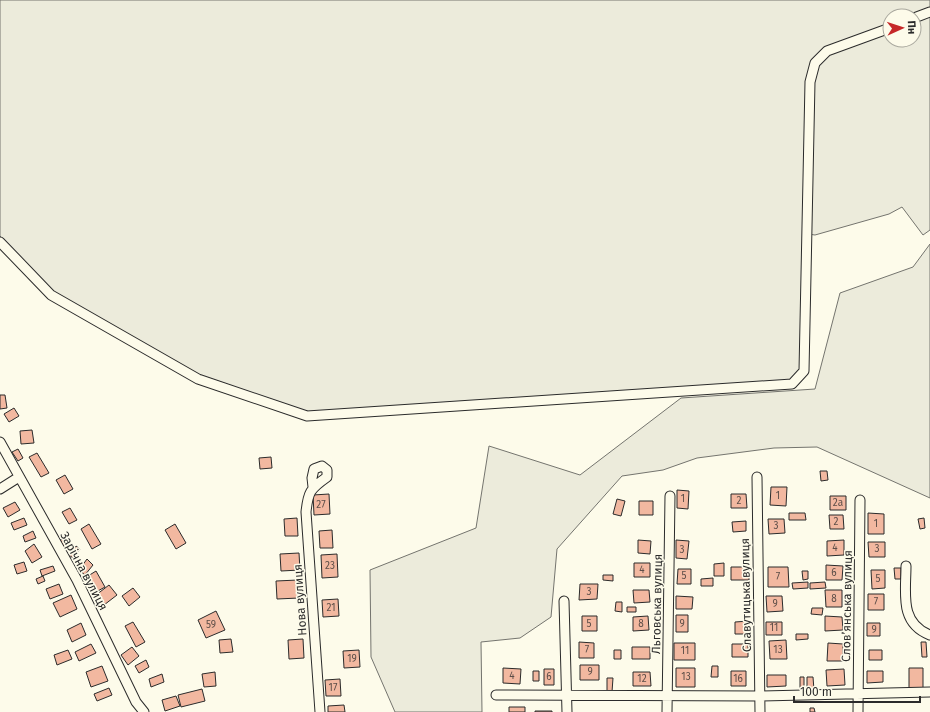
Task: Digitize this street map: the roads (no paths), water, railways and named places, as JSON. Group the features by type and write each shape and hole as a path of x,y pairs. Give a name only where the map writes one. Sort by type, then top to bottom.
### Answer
{"street":[{"path":"0,242 51,295 198,379 306,416 792,384 804,371 810,82 815,63 827,51 882,31"},
{"name":"Зарічна вулиця","path":"0,442 18,477 77,580 136,702 144,712"},
{"path":"0,489 18,477"},
{"name":"Славутицька вулиця","path":"757,477 760,712"},
{"name":"Нова вулиця","path":"313,487 307,497 306,512 320,712"},
{"name":"Льговська вулиця","path":"667,712 670,496"},
{"name":"Словʼянська вулиця","path":"858,712 860,500"},
{"path":"906,566 907,613 914,626 930,634"},
{"path":"564,601 567,712"},
{"path":"496,695 668,694 760,696 930,692"}]}
